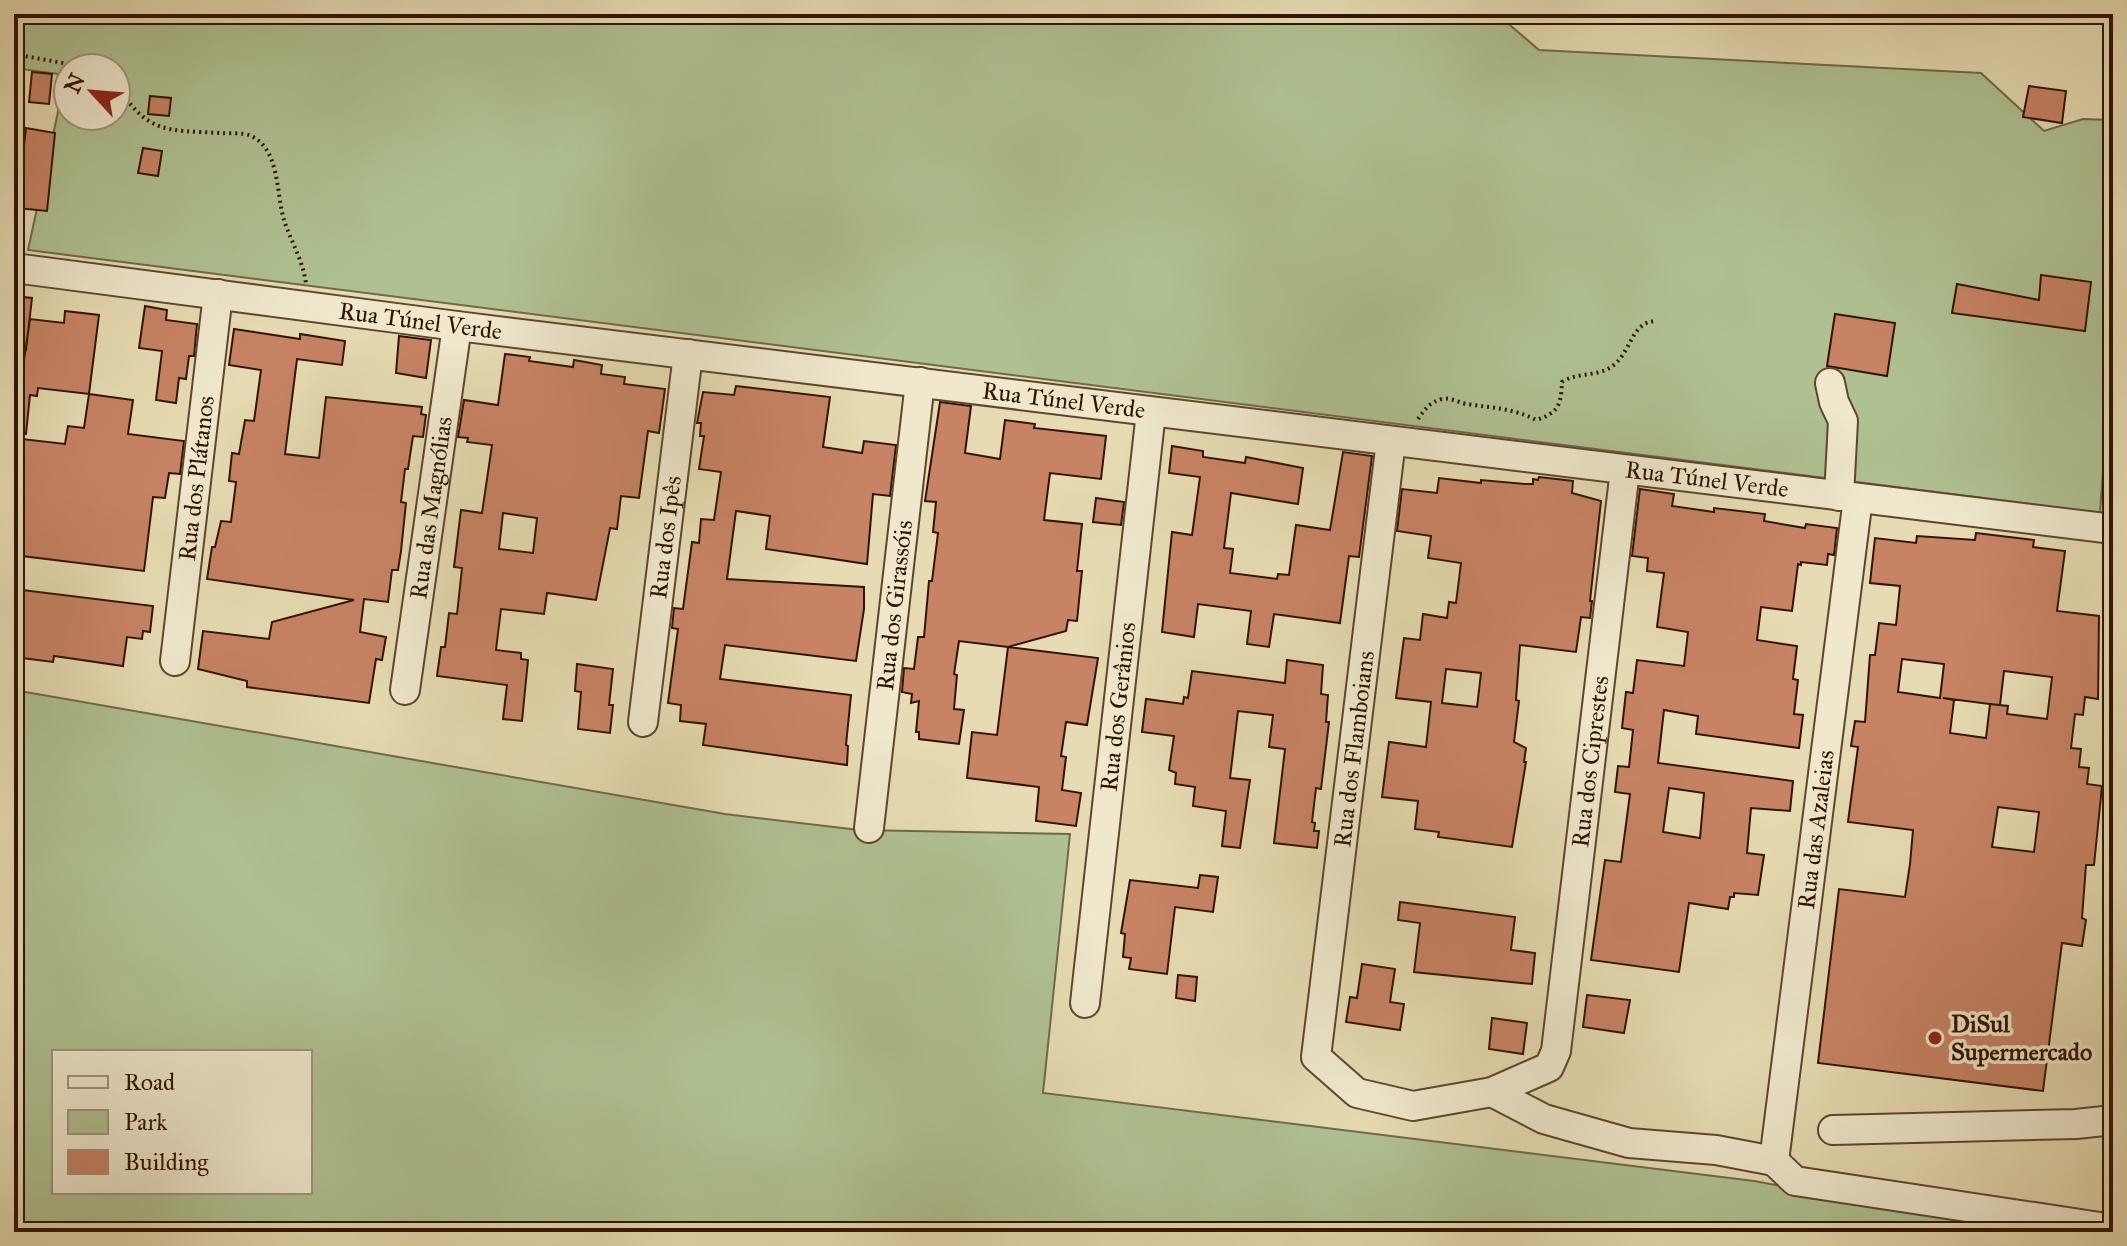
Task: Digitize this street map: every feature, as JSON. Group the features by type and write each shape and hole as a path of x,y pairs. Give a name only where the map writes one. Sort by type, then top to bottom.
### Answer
{"street":[{"name":"Rua Túnel Verde","path":"14,268 457,326 2113,529"},
{"name":"Rua dos Plátanos","path":"175,661 218,294"},
{"name":"Rua das Magnólias","path":"405,690 457,326"},
{"name":"Rua dos Ipês","path":"643,722 688,354"},
{"name":"Rua dos Girassóis","path":"869,828 920,382"},
{"name":"Rua das Azaleias","path":"1774,1161 1849,497 1843,421 1830,383"},
{"name":"Rua dos Gerânios","path":"1085,1003 1151,412"},
{"name":"Rua dos Flamboians","path":"1400,442 1316,1057 1357,1093 1413,1106 1492,1092"},
{"name":"Rua dos Ciprestes","path":"1492,1092 1549,1067 1556,1051 1625,470"},
{"path":"1492,1092 1544,1119 1629,1143 1716,1150 1774,1161 1795,1181 2113,1229"},
{"path":"1833,1130 2076,1124 2113,1120"}],"path":[{"path":"14,54 52,61"},
{"path":"132,105 150,123 192,133 250,135 266,149 273,166 284,219 301,263 308,306"},
{"path":"1400,442 1428,404 1446,398 1466,404 1494,406 1536,420 1551,415 1558,407 1562,382 1574,375 1599,374 1614,365 1628,350 1638,327 1647,321 1657,321"}],"green space":[{"path":"14,14 1382,14 1393,18 1396,14 1497,14 1539,50 1981,73 2044,131 2083,119 2110,120 2112,341 2100,513 28,250 54,132 132,132 132,52 52,52 52,73 14,68"},
{"path":"14,690 725,814 859,830 1070,834 1043,1093 1754,1181 1995,1225 1995,1232 14,1232"}],"building":[{"path":"32,72 52,74 49,104 29,102"},
{"path":"2029,86 2066,91 2062,123 2023,117"},
{"path":"150,96 171,98 169,116 148,114"},
{"path":"26,128 55,133 47,211 17,208"},
{"path":"143,148 162,151 158,176 138,173"},
{"path":"2041,275 2091,282 2085,331 1952,313 1957,284 2039,300"},
{"path":"14,296 32,298 26,350 14,349"},
{"path":"145,306 167,310 166,320 197,324 194,356 189,356 186,379 179,378 176,403 156,400 162,351 139,348"},
{"path":"65,311 99,315 89,394 38,388 37,396 30,395 26,434 14,433 14,366 23,367 30,319 64,323"},
{"path":"1835,314 1895,323 1887,376 1827,366"},
{"path":"234,329 300,339 300,334 345,341 342,365 297,359 285,454 319,458 326,397 422,407 421,414 426,415 423,437 413,436 408,469 405,469 401,502 406,503 401,551 398,570 392,570 388,602 364,599 360,632 386,637 382,660 376,659 369,703 247,687 247,681 198,669 203,631 269,639 272,622 354,600 207,579 212,547 215,547 221,521 231,522 236,482 229,481 232,453 239,454 245,420 254,421 261,370 229,365"},
{"path":"399,336 431,340 426,378 396,373"},
{"path":"505,354 573,367 574,360 602,365 601,374 625,377 624,384 665,389 659,433 648,431 639,498 621,496 617,529 610,528 596,600 547,593 544,614 501,609 496,650 521,653 521,659 528,660 522,721 503,719 507,685 437,676 441,647 445,647 449,613 457,614 462,568 454,567 461,510 482,513 492,445 467,442 468,438 458,437 464,400 498,405","holes":["503,513 537,518 533,553 499,549"]},
{"path":"736,386 830,397 823,447 862,453 864,441 896,445 890,496 873,494 867,564 766,549 770,516 736,511 727,579 864,587 856,661 725,645 720,679 851,695 847,765 703,745 706,724 680,721 681,705 668,703 678,629 672,628 674,608 683,609 692,542 699,543 701,519 714,520 721,472 699,469 704,436 700,436 701,423 697,423 703,392 734,395"},
{"path":"89,394 133,400 128,434 184,441 180,474 169,473 165,498 153,497 144,571 14,555 14,438 65,444 68,426 84,428"},
{"path":"940,402 971,406 965,453 1000,459 1005,420 1035,424 1034,428 1106,436 1101,479 1050,473 1044,520 1082,524 1077,571 1082,571 1077,621 1068,620 1066,631 1008,647 959,641 954,674 957,675 954,709 964,710 959,744 919,739 919,732 916,732 919,701 911,703 912,694 902,692 904,668 914,669 918,637 924,637 929,581 932,581 938,533 933,532 936,502 925,501"},
{"path":"1172,446 1203,451 1203,457 1245,463 1246,457 1303,468 1298,504 1231,493 1224,548 1233,549 1230,573 1277,579 1278,574 1289,575 1296,525 1330,530 1343,452 1372,456 1359,557 1349,556 1340,623 1274,614 1269,647 1247,644 1251,611 1198,604 1194,637 1162,632 1172,532 1192,535 1200,477 1169,473"},
{"path":"1539,477 1573,481 1572,493 1601,501 1590,618 1581,617 1576,652 1520,645 1516,700 1519,701 1514,742 1526,748 1526,762 1512,847 1438,837 1439,832 1415,829 1418,801 1382,797 1389,742 1426,747 1431,702 1396,698 1404,638 1420,640 1423,614 1447,618 1449,602 1456,603 1461,563 1428,558 1431,536 1397,531 1402,489 1437,493 1439,478 1525,484 1533,484 1533,479 1538,480","holes":["1446,669 1481,673 1477,707 1442,703"]},
{"path":"1640,489 1674,494 1672,506 1765,514 1764,521 1805,528 1806,524 1837,528 1834,555 1828,554 1827,565 1798,564 1792,611 1761,607 1757,640 1797,646 1793,679 1798,680 1794,714 1803,715 1799,748 1696,734 1698,716 1664,710 1658,763 1793,781 1790,811 1751,808 1747,853 1764,855 1758,895 1734,893 1728,909 1689,903 1679,972 1591,960 1605,860 1621,862 1630,794 1615,792 1618,766 1629,767 1633,730 1622,728 1626,692 1633,693 1637,660 1684,666 1688,632 1657,627 1664,573 1647,571 1648,558 1632,556","holes":["1669,788 1704,793 1700,838 1663,832"]},
{"path":"1096,498 1124,502 1121,525 1093,522"},
{"path":"1976,533 2034,540 2033,547 2065,551 2057,611 2099,616 2098,699 2085,697 2083,715 2075,714 2071,748 2081,749 2079,767 2089,768 2087,784 2102,786 2094,865 2086,865 2082,918 2086,920 2082,946 2062,943 2043,1091 1818,1063 1839,889 1905,897 1910,864 1913,830 1848,822 1858,747 1851,746 1855,721 1865,722 1870,655 1875,655 1879,623 1896,625 1900,586 1870,583 1875,538 1916,543 1917,536 1975,540","holes":["1902,659 1944,664 1940,698 1898,692","2004,671 2052,677 2047,719 2007,714 2008,706 1990,704 2000,705","1943,698 1990,704 1986,738 1950,733 1954,700","1998,807 2039,812 2034,852 1992,847"]},
{"path":"14,589 153,606 150,632 143,631 142,639 127,637 123,666 54,656 53,662 14,657"},
{"path":"1008,647 1098,658 1087,725 1066,722 1061,756 1066,757 1062,790 1081,793 1076,826 1036,821 1039,787 967,778 972,732 997,735"},
{"path":"1287,660 1323,665 1321,694 1328,695 1326,722 1329,722 1321,789 1316,788 1312,822 1315,823 1314,831 1319,831 1317,848 1274,843 1285,749 1269,747 1273,715 1238,711 1230,778 1250,780 1240,848 1222,846 1226,811 1193,806 1195,787 1175,784 1176,773 1169,770 1174,736 1142,732 1146,699 1183,704 1184,697 1188,698 1192,671 1285,683"},
{"path":"577,664 613,669 610,733 578,729 581,692 575,691"},
{"path":"1200,875 1218,877 1213,912 1175,907 1167,974 1129,969 1131,958 1123,957 1125,934 1121,933 1130,880 1198,888"},
{"path":"1400,902 1515,917 1511,950 1535,953 1532,984 1414,972 1420,923 1398,920"},
{"path":"1362,964 1395,969 1390,1002 1404,1004 1400,1030 1346,1022 1350,997 1357,998"},
{"path":"1178,975 1197,977 1195,1001 1176,998"},
{"path":"1587,995 1630,1000 1624,1033 1583,1027"},
{"path":"1492,1018 1527,1023 1523,1054 1489,1049"}],"place":[{"name":"DiSul Supermercado","path":"1935,1038"}]}
